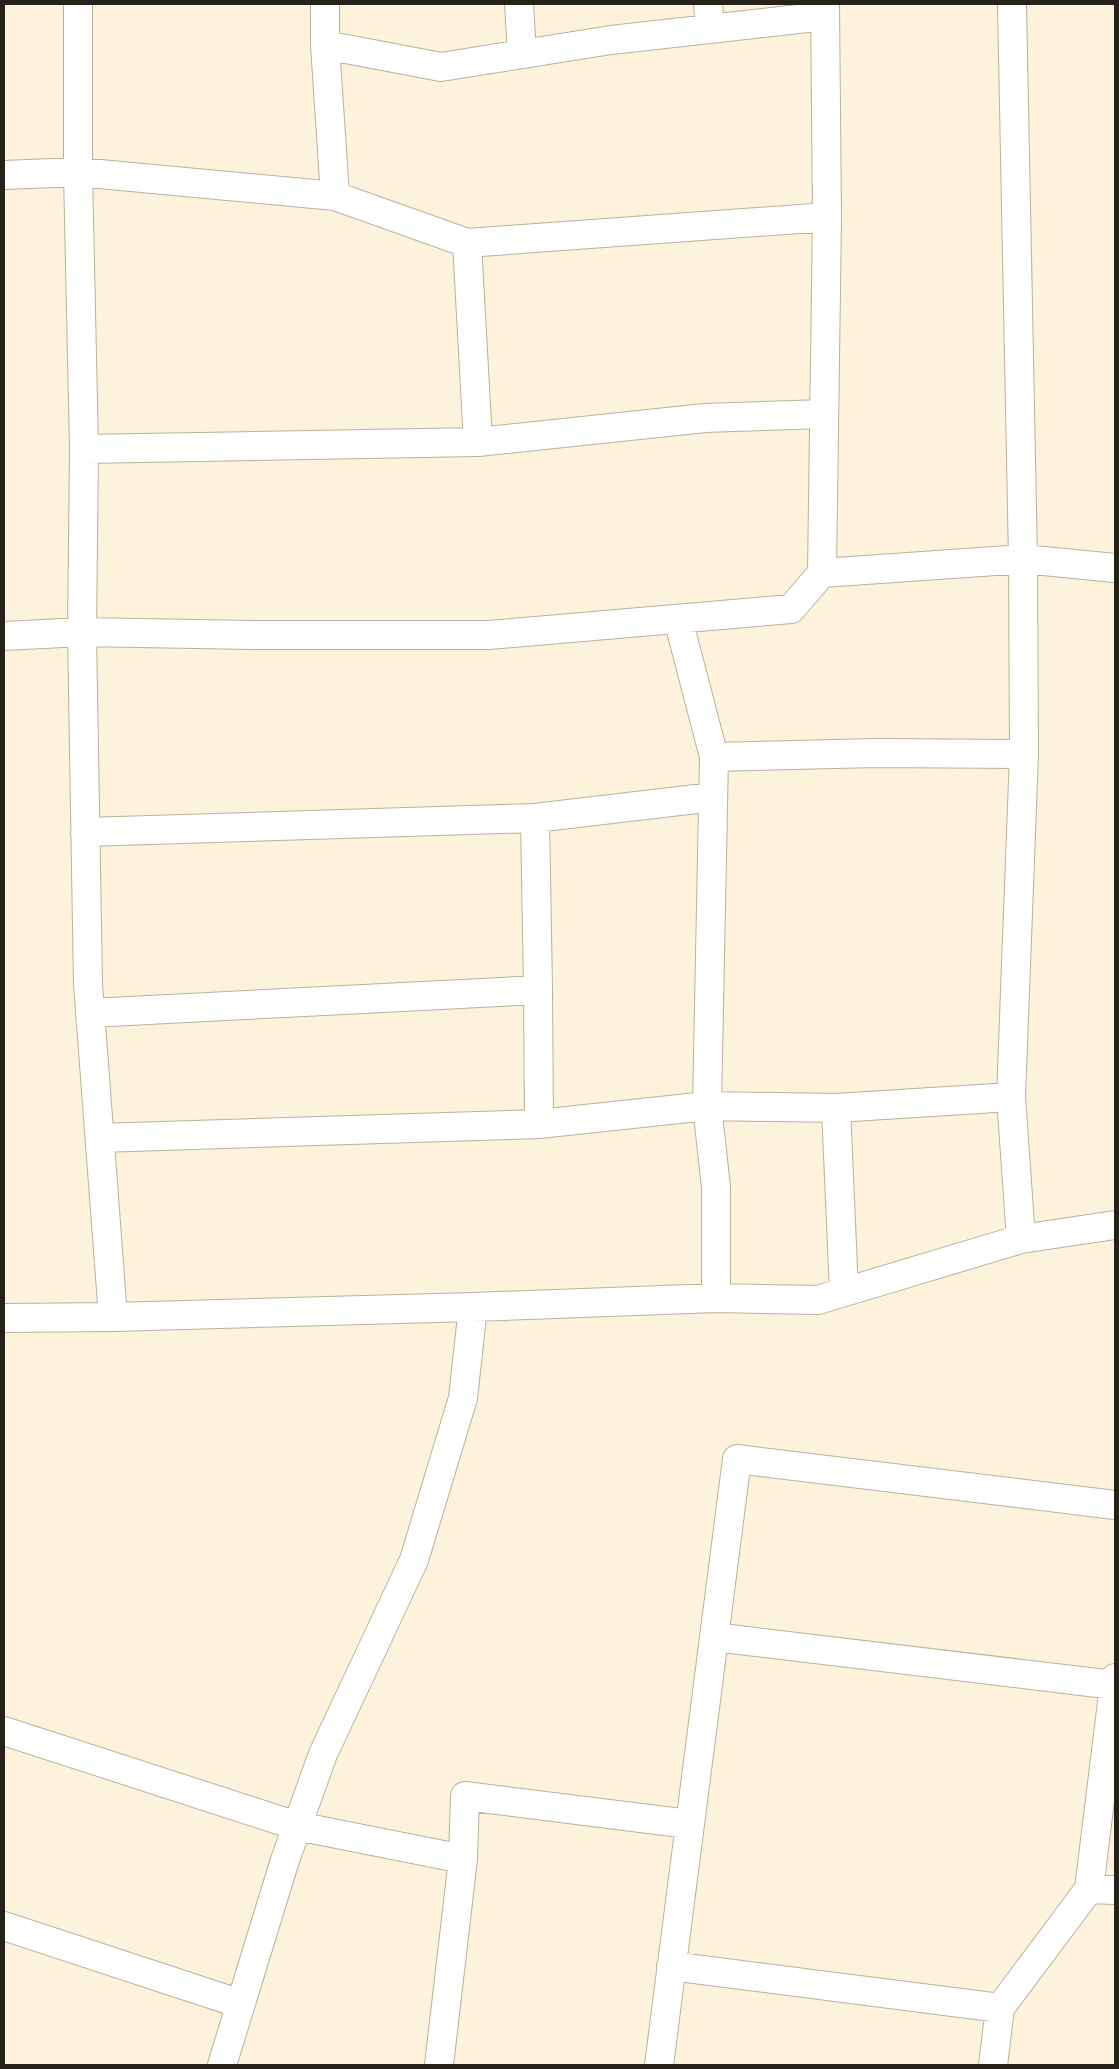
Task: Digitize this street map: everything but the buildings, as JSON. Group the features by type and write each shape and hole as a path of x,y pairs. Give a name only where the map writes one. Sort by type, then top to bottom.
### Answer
{"street":[{"path":"78,4 78,172 84,449 82,632 88,984 113,1317"},
{"path":"326,4 325,46 334,196"},
{"path":"519,4 522,54"},
{"path":"1012,4 1023,559 1024,754 1011,1097 1021,1239"},
{"path":"4,636 82,632 252,635 489,635 791,609 822,573 827,217 825,10 709,16 611,40 440,67 325,46"},
{"path":"4,175 78,172 334,196 467,243 827,217"},
{"path":"467,243 478,442"},
{"path":"84,449 478,442 706,418 824,414"},
{"path":"822,573 1023,559 1115,568"},
{"path":"678,619 714,756 708,1106 716,1186 716,1298"},
{"path":"714,756 876,753 1024,754"},
{"path":"85,832 534,818 714,798"},
{"path":"534,818 538,990 538,1124"},
{"path":"90,1013 538,990"},
{"path":"100,1138 538,1124 708,1106 836,1108 1011,1097"},
{"path":"836,1108 844,1292"},
{"path":"4,1318 113,1317 472,1307 716,1298 818,1300 1021,1239 1115,1225"},
{"path":"222,2065 297,1826 323,1754 414,1560 463,1398 472,1307"},
{"path":"659,2065 738,1459 1115,1505"},
{"path":"714,1637 1115,1681 1102,1889 1000,2008 993,2065"},
{"path":"4,1731 297,1826 463,1859"},
{"path":"439,2065 463,1859 464,1796 690,1824"},
{"path":"4,1926 241,2004"},
{"path":"672,1966 1000,2008"}]}
